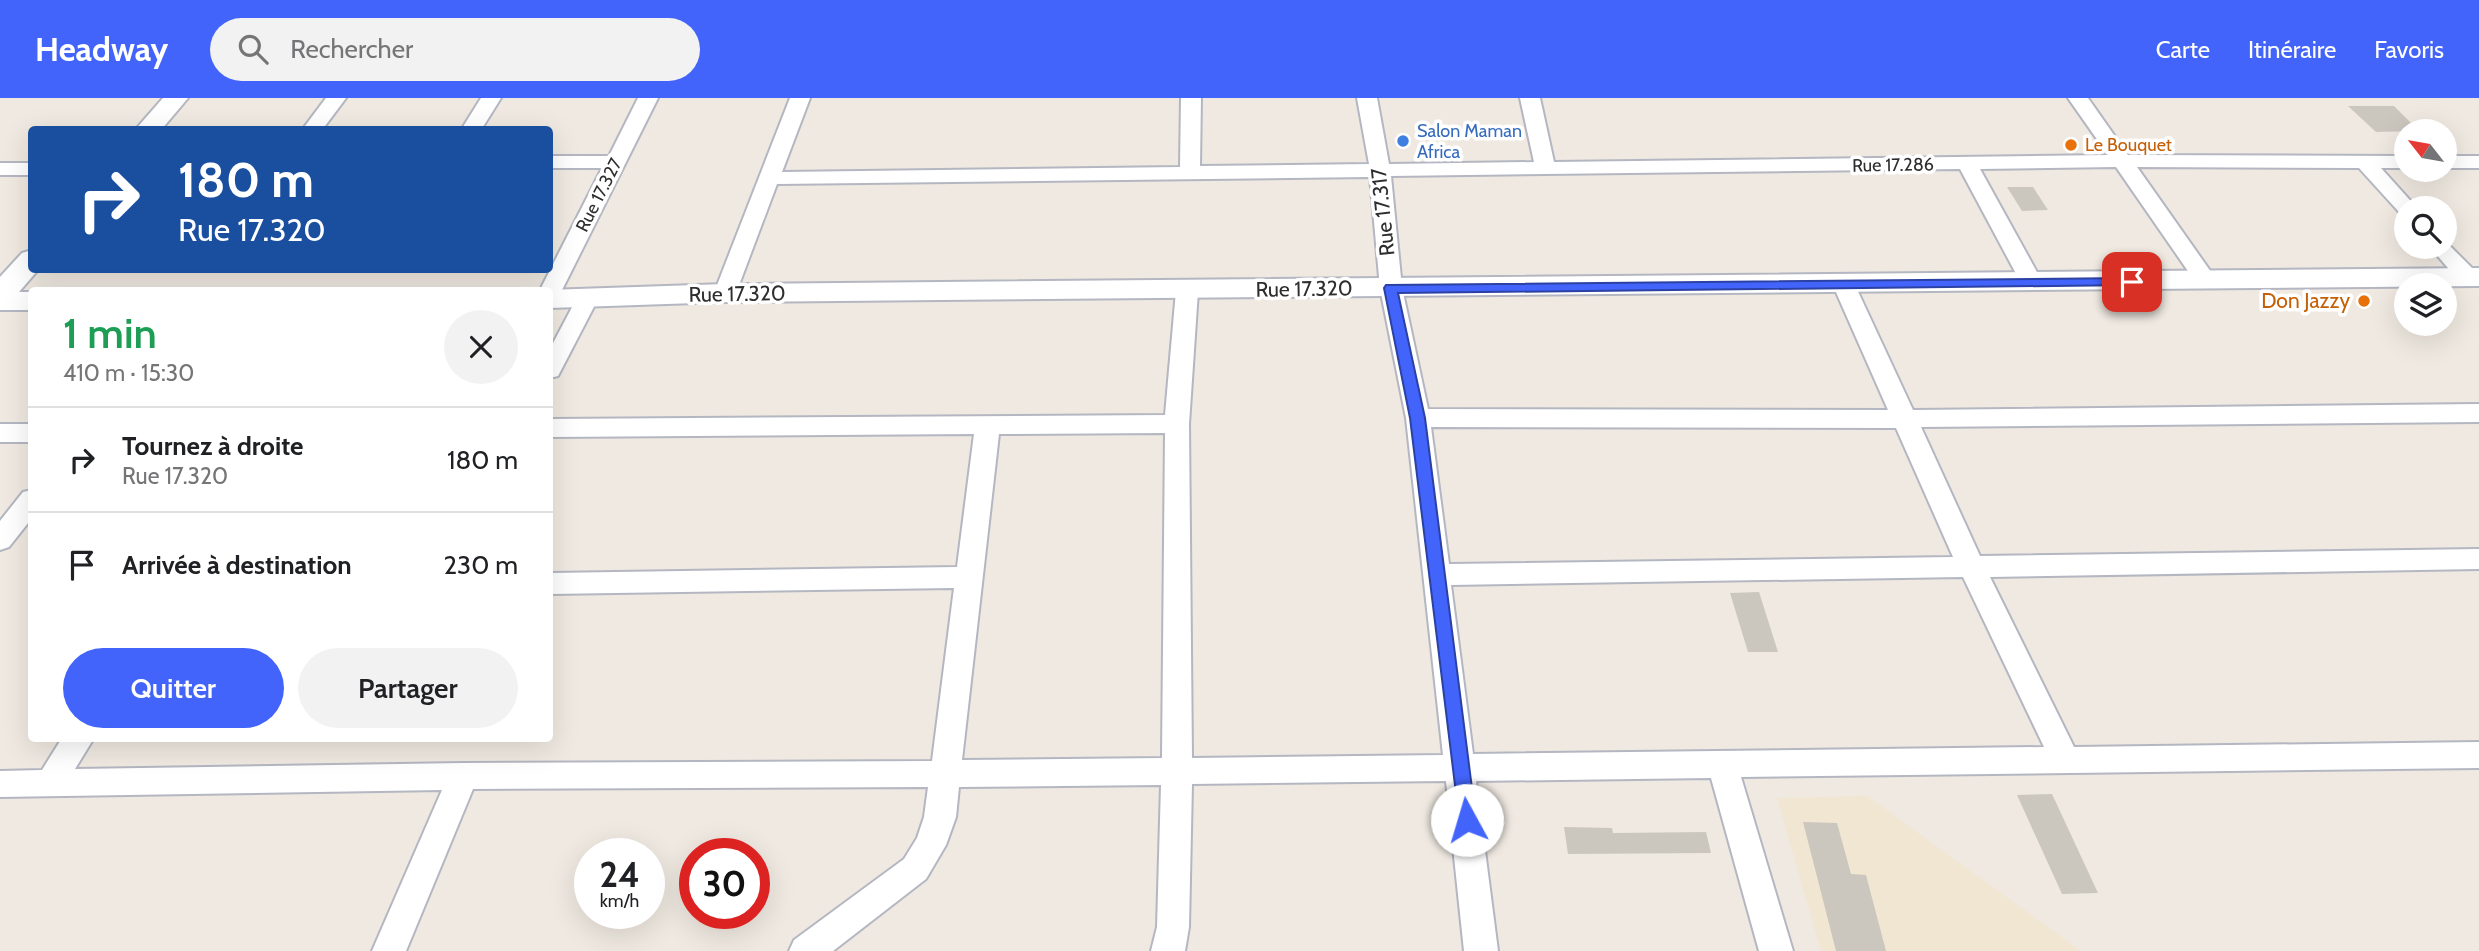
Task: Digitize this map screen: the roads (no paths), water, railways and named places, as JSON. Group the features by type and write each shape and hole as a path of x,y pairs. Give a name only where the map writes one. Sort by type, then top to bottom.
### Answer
{"street":[{"path":"151,126 176,98"},
{"path":"315,126 336,98"},
{"path":"474,126 491,98"},
{"name":"Rue 17.327","path":"553,287 648,98"},
{"path":"725,293 800,98"},
{"path":"1190,171 1191,98"},
{"name":"Rue 17.317","path":"1367,98 1380,172 1391,288 1418,418 1481,951"},
{"path":"1530,98 1546,170"},
{"path":"2078,98 2125,161 2207,282"},
{"name":"Rue 17.286","path":"1380,172 2125,161 2394,162"},
{"path":"553,162 616,162"},
{"path":"2365,162 2395,196"},
{"path":"2457,162 2479,162"},
{"path":"1967,164 2032,284"},
{"path":"0,169 28,169"},
{"path":"770,178 1190,171 1380,172"},
{"path":"2454,259 2474,277"},
{"path":"0,295 28,264"},
{"name":"Rue 17.320","path":"553,299 725,293 1843,283 2032,284 2474,277"},
{"path":"1843,283 1971,566 2065,760"},
{"path":"1168,951 1173,927 1177,770 1177,424 1187,290"},
{"path":"553,364 587,299"},
{"path":"0,301 28,301"},
{"path":"1418,418 1905,419 2479,413"},
{"path":"553,428 766,424 987,427 1177,424"},
{"path":"806,951 915,869 930,845 940,817 943,774 971,577 987,427"},
{"path":"0,433 28,433"},
{"path":"0,540 28,504"},
{"path":"1435,575 2479,559"},
{"path":"553,583 971,577"},
{"path":"50,783 76,742"},
{"path":"0,784 463,776 1723,766 2479,755"},
{"path":"1723,766 1776,951"},
{"path":"389,951 463,776"}],"place":[{"name":"Salon Maman Africa","path":"1403,141"},
{"name":"Le Bouquet","path":"2071,145"},
{"name":"Don Jazzy","path":"2364,301"}]}
